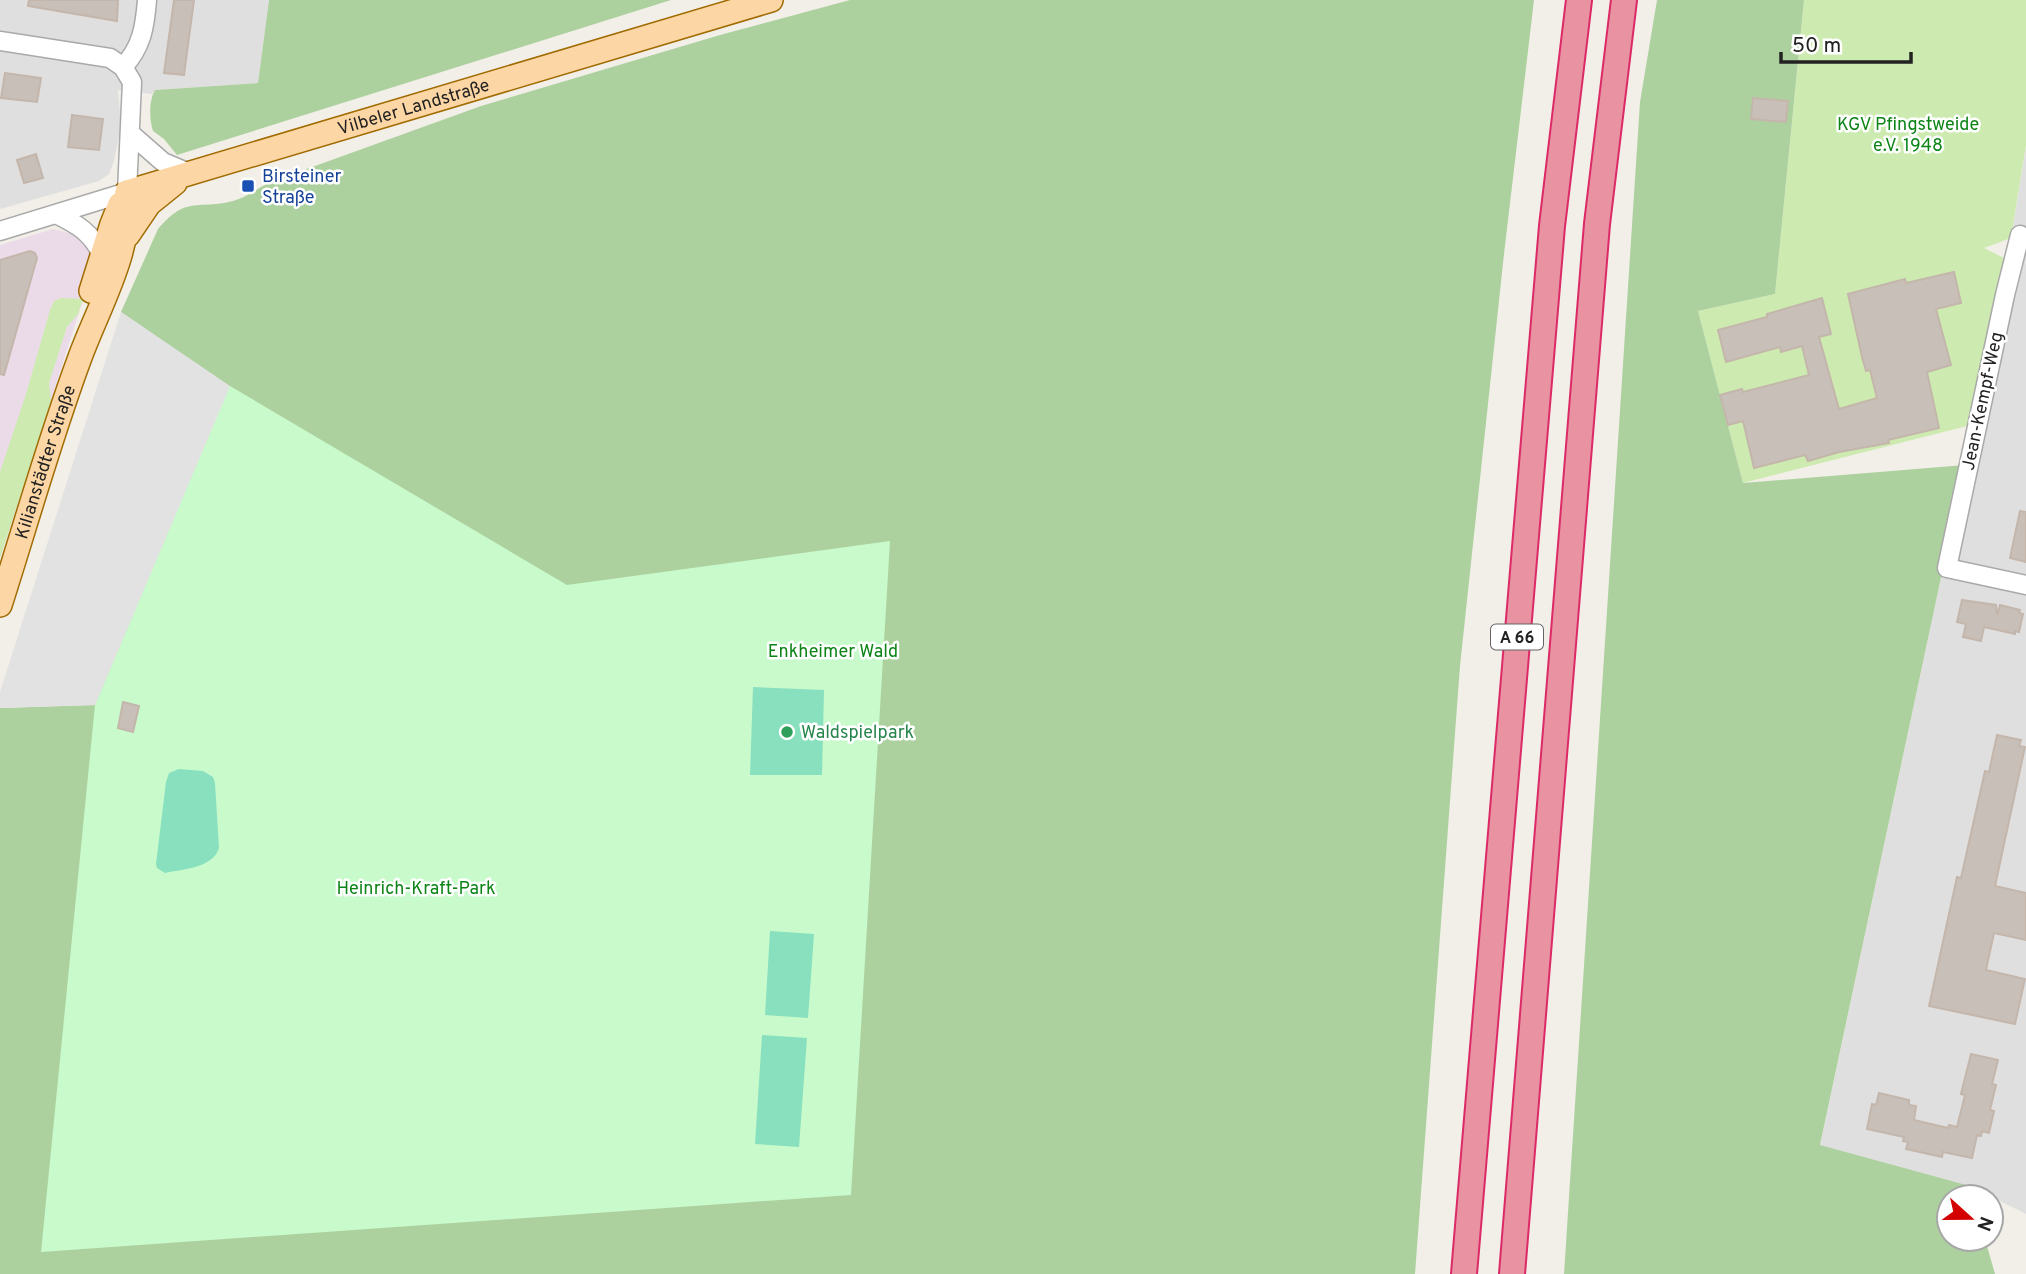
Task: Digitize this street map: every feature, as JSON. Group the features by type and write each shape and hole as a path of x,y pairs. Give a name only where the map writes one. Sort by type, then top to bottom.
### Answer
{"highway":[{"name":"A 66","path":"1464,1274 1552,226 1579,0"},
{"name":"A 66","path":"1512,1274 1597,225 1624,0"}],"main road":[{"name":"Vilbeler Landstraße","path":"127,192 772,0"},
{"path":"123,242 149,204 189,173"},
{"path":"123,242 128,215 127,192"},
{"name":"Kilianstädter Straße","path":"79,359 86,313 102,255 117,211 127,192"},
{"name":"Kilianstädter Straße","path":"0,605 79,359 123,242"}],"street":[{"path":"123,67 139,45 147,0"},
{"path":"0,41 101,55 123,67 132,82 127,192"},
{"path":"131,134 163,162 189,173"},
{"name":"Vilbeler Landstraße","path":"0,231 127,192"},
{"path":"56,214 83,229 102,255"},
{"name":"Jean-Kempf-Weg","path":"2020,234 1947,568 2026,585"}],"shaded area":[{"path":"0,0 269,0 258,83 155,90 152,94 118,90 121,125 109,174 99,181 0,209"},
{"path":"2026,147 2026,1214 2005,1204 2005,1183 1959,1183 1820,1146 1965,465 2004,258 2011,239"},
{"path":"53,229 78,235 92,251 93,269 0,558 0,245"},
{"path":"121,312 230,386 95,705 0,708 0,692"}],"green space":[{"path":"269,0 671,0 177,155 164,139 153,131 150,110 155,90 258,83"},
{"name":"Enkheimer Wald","path":"850,0 1534,0 1460,666 1415,1274 0,1274 0,708 95,705 230,387 121,312 158,229 168,218 185,208 237,200 268,183 481,106 720,35"},
{"path":"1657,0 1804,0 1775,294 1698,311 1743,483 1965,465 1820,1145 1959,1183 1935,1183 1935,1253 1989,1253 1995,1274 1564,1274 1640,102"},
{"name":"KGV Pfingstweide e.V. 1948","path":"1804,0 2026,0 2026,145 2011,238 1984,248 2004,258 1967,426 1743,483 1698,311 1775,294"},
{"path":"61,298 83,299 78,314 67,327 49,383 51,401 0,558 0,472 50,310 54,301"},
{"name":"Heinrich-Kraft-Park","path":"230,386 567,585 890,541 851,1195 41,1252 95,705"},
{"name":"Waldspielpark","path":"753,687 824,690 822,775 750,775"},
{"path":"179,769 203,771 213,777 219,848 216,855 204,864 165,873 157,868 156,864 166,782 169,773"},
{"path":"770,931 814,934 808,1018 765,1015"},
{"path":"762,1035 807,1038 799,1147 755,1144"}],"building":[{"path":"29,0 118,0 117,21 28,6"},
{"path":"174,0 194,0 184,75 164,73"},
{"path":"5,73 41,78 37,102 1,98"},
{"path":"1753,98 1788,101 1786,122 1751,119"},
{"path":"72,115 103,119 99,150 68,147"},
{"path":"36,154 43,178 24,183 17,160"},
{"path":"30,251 35,253 37,258 4,375 0,374 0,260"},
{"path":"1954,272 1961,303 1936,309 1951,365 1927,372 1939,428 1888,440 1889,443 1808,461 1805,455 1754,468 1743,421 1728,425 1720,395 1742,389 1743,392 1809,375 1802,346 1781,352 1780,347 1726,362 1718,330 1822,298 1831,334 1819,337 1839,409 1877,398 1870,370 1866,371 1862,357 1848,294 1905,279 1906,283"},
{"path":"2020,511 2026,512 2026,562 2010,558"},
{"path":"1962,600 1996,605 1997,615 2000,605 2020,610 2019,613 2023,614 2019,632 2015,631 2015,634 1984,627 1981,641 1963,637 1966,624 1957,622"},
{"path":"123,702 139,706 133,732 118,728"},
{"path":"1997,735 2021,740 2019,746 2025,747 1995,886 2026,893 2026,940 1994,933 1986,970 2025,979 2015,1024 1929,1006 1957,877 1961,878 1985,771 1989,772"},
{"path":"1971,1054 1998,1060 1992,1084 1996,1085 1990,1110 1994,1111 1989,1133 1982,1131 1981,1136 1977,1135 1972,1158 1943,1152 1942,1157 1906,1149 1908,1142 1903,1141 1904,1137 1867,1129 1872,1104 1876,1105 1879,1093 1909,1100 1909,1105 1916,1106 1914,1120 1948,1128 1949,1125 1957,1127 1965,1095 1961,1094"}],"place":[{"name":"Birsteiner Straße","path":"248,186"},
{"name":"Waldspielpark","path":"787,732"}]}
